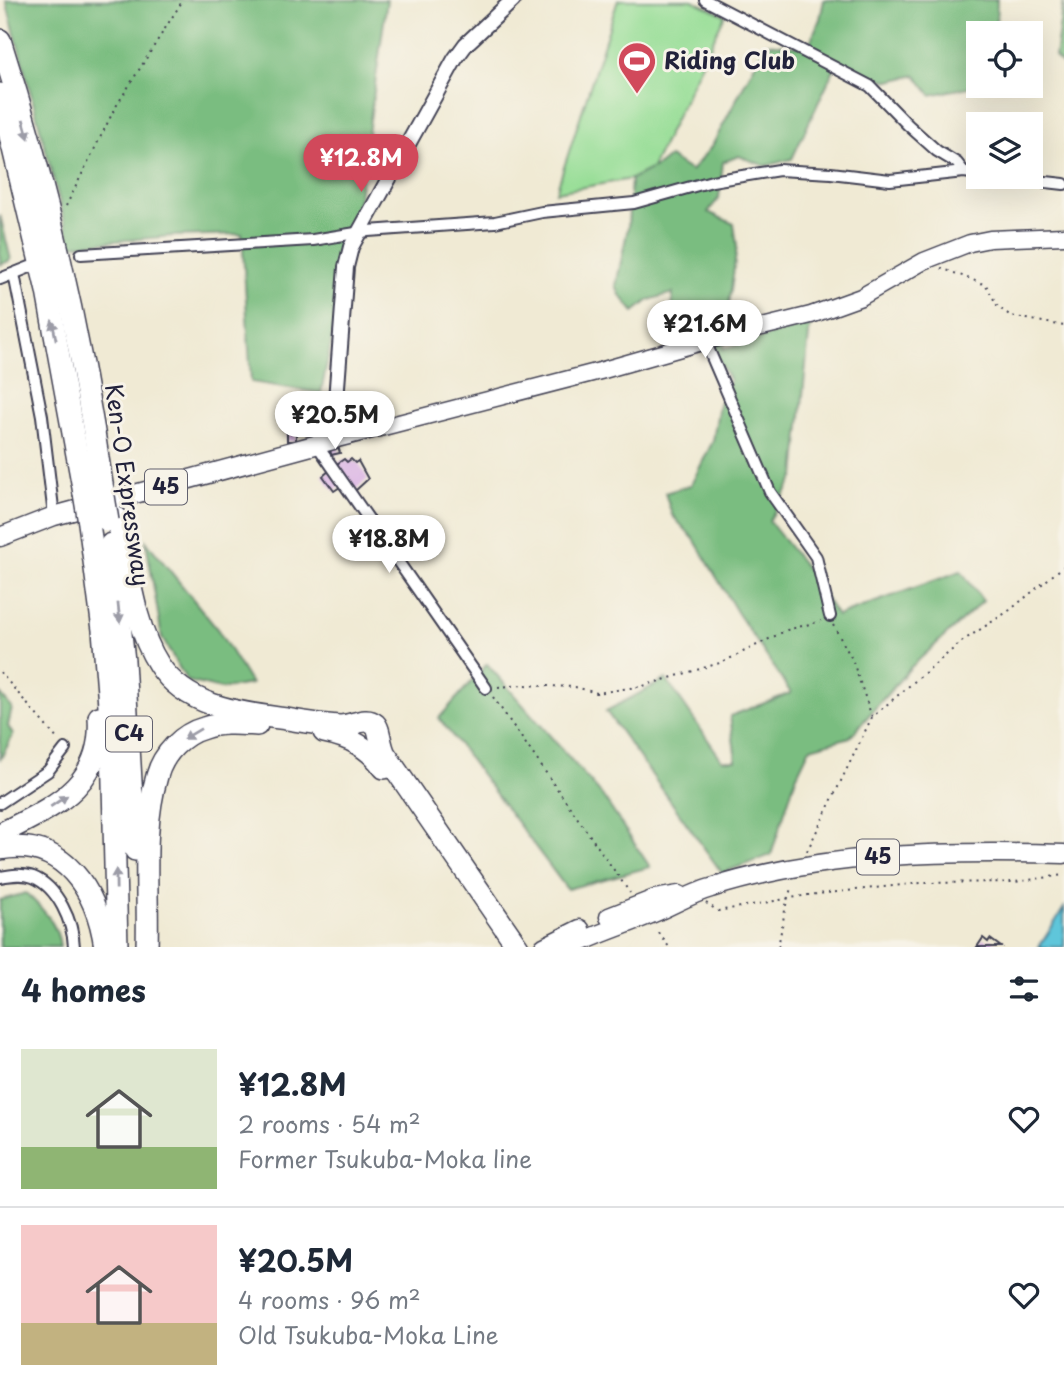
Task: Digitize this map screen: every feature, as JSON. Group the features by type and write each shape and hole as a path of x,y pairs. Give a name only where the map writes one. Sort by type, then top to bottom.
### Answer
{"highway":[{"name":"Ken-O Expressway","path":"0,40 45,194 93,422 95,492 125,675 134,809 137,947"},
{"name":"Ken-O Expressway","path":"0,94 64,376 95,492"},
{"name":"Ken-O Expressway","path":"99,522 103,630 112,743 117,947"},
{"path":"99,522 140,624 160,666 172,680 197,699 246,713 339,726 365,720 373,723 379,730 379,739 385,754 518,947"},
{"path":"0,834 72,793 87,773 96,750 100,727 99,522"},
{"path":"147,947 149,826 157,774 175,745 201,728 227,724 271,725 346,737 373,754 408,800 431,823"},
{"path":"0,849 29,847 46,852 70,869 86,888 96,907 105,947"}],"main road":[{"path":"325,442 837,307 954,248 989,239 1064,236"},
{"name":"45","path":"0,537 54,516 325,442"},
{"name":"45","path":"544,947 577,930 655,899 763,875 869,858 945,853 1064,854"},
{"name":"45","path":"569,947 658,911 696,892"}],"street":[{"path":"486,688 325,442 346,267 351,247 455,59 466,44 513,0"},
{"path":"705,0 870,86 908,125 957,163 964,172"},
{"path":"81,254 313,240 416,226 495,222 542,212 634,203 712,181 779,170 890,180 964,172"},
{"path":"1043,182 1064,184"},
{"path":"0,279 30,267"},
{"path":"14,274 42,415 54,516"},
{"path":"705,341 770,492 816,557 830,616"},
{"path":"0,803 48,771 65,749"},
{"path":"0,877 13,874 30,876 51,890 68,920 74,947"}],"path":[{"path":"66,205 115,108 183,0"},
{"path":"924,261 986,285 998,307 1011,316 1064,326"},
{"path":"807,851 872,717 953,648 1010,610 1064,566"},
{"path":"632,895 486,688 523,685 575,687 597,693 643,687 723,662 787,630 818,623 830,616 836,633 852,659 872,717"},
{"path":"0,672 65,749"},
{"path":"696,892 718,911 807,895 921,883 1015,882 1064,875"},
{"path":"778,947 792,886"},
{"path":"659,933 669,947"}],"green space":[{"path":"6,0 387,0 356,218 321,393 251,382 242,234 173,236 71,245"},
{"name":"Riding Club","path":"618,0 692,0 725,15 648,176 556,192"},
{"path":"824,0 997,0 996,21 966,21 966,88 931,95 916,75 890,81 835,67 792,159 765,166 739,156 723,162 719,198 708,212 734,224 737,246 723,349 810,324 795,476 769,521 807,569 837,616 961,571 983,601 910,668 850,737 810,748 796,777 771,855 722,873 606,711 666,679 722,760 736,760 730,716 791,693 737,612 694,539 672,515 665,493 691,485 713,441 719,404 730,381 704,332 671,339 673,293 649,300 634,312 616,286 628,227 631,179 669,157 691,171 712,146 766,43 808,47 820,19"},
{"path":"1064,0 1064,66 1055,57"},
{"path":"0,215 11,260 0,265"},
{"path":"146,541 218,630 251,684 221,689 187,681 162,638"},
{"path":"487,664 602,795 650,867 567,889 439,718"},
{"path":"0,694 12,708 8,726 13,735 0,760"},
{"path":"26,893 53,924 60,947 0,947 0,900"}],"water":[{"path":"1064,908 1064,947 1039,947"}],"building":[{"path":"300,401 311,420 298,430 287,409"},
{"path":"346,405 357,406 356,416 375,411 378,421 355,427 352,416 346,417"},
{"path":"287,431 296,431 296,441 287,441"},
{"path":"338,446 340,453 331,455 330,448"},
{"path":"344,459 347,462 351,459 355,463 358,461 368,479 355,491 338,468 337,464"},
{"path":"330,470 340,487 334,491 323,476"},
{"path":"983,938 988,942 990,939 1001,947 977,947"}],"place":[{"name":"Riding Club","path":"637,95"}]}
